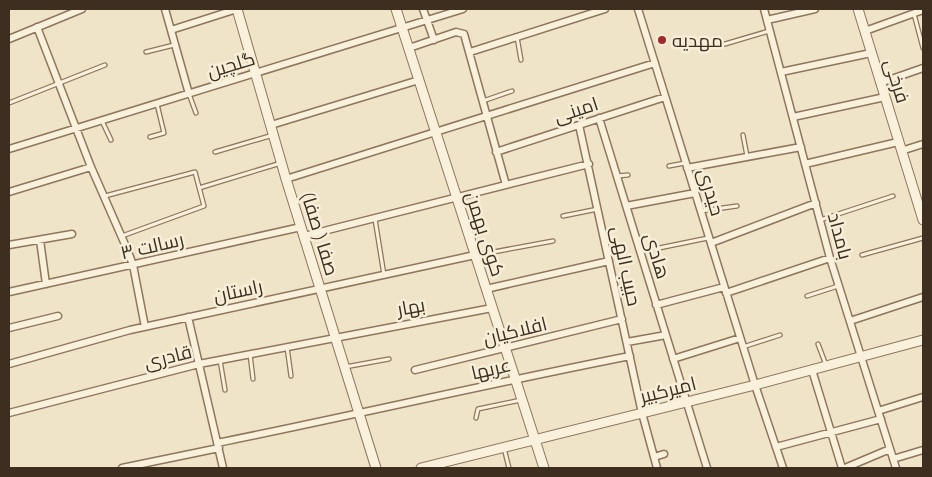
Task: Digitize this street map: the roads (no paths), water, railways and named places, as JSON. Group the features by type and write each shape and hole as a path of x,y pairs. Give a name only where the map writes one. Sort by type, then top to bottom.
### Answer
{"street":[{"path":"9,39 82,9"},
{"path":"165,9 189,94"},
{"path":"171,30 237,9"},
{"name":"صفا ( صفا)","path":"237,9 286,179 376,468"},
{"name":"کوی بهمن","path":"396,9 544,468"},
{"path":"424,9 434,40"},
{"name":"گلچین","path":"9,150 462,9"},
{"path":"470,52 605,9"},
{"name":"حیدری","path":"638,9 781,468"},
{"name":"بامداد","path":"764,9 830,258 896,468"},
{"path":"767,20 815,9"},
{"name":"فرخی","path":"858,9 923,220"},
{"path":"865,30 923,10"},
{"path":"37,27 76,129 133,266 145,327"},
{"path":"409,48 460,32 466,38 506,185"},
{"path":"781,72 871,53"},
{"path":"286,179 655,63"},
{"path":"880,83 923,68"},
{"path":"271,125 419,80"},
{"name":"امینی","path":"496,152 665,97"},
{"path":"793,117 885,97"},
{"name":"هادی","path":"599,118 707,468"},
{"name":"حبیب الهی","path":"579,125 642,413 657,468"},
{"path":"805,164 898,142"},
{"path":"901,151 923,144"},
{"path":"687,165 801,147"},
{"name":"رسالت ۳","path":"9,292 375,219 588,164"},
{"path":"9,192 91,166"},
{"path":"626,206 695,193"},
{"path":"710,241 816,203"},
{"path":"9,245 72,234"},
{"path":"40,240 46,284"},
{"name":"راستان","path":"9,364 188,317 475,256"},
{"path":"656,305 725,290 830,258"},
{"path":"486,289 610,261"},
{"path":"850,321 923,297"},
{"name":"بهار","path":"335,336 492,308"},
{"path":"9,328 58,316"},
{"path":"188,317 223,468"},
{"name":"افلاکیان","path":"415,370 622,319"},
{"path":"627,342 666,335"},
{"name":"قادری","path":"9,413 199,364 335,336"},
{"path":"673,359 740,338"},
{"name":"امیرکبیر","path":"421,468 755,385 923,340"},
{"name":"عربها","path":"122,468 515,379 630,356"},
{"path":"812,370 843,468 890,448"},
{"path":"878,411 923,398"},
{"path":"776,447 881,419"},
{"path":"893,459 923,450"},
{"path":"654,456 664,454"}],"lane":[{"path":"914,13 923,48"},
{"path":"725,44 770,31"},
{"path":"517,37 522,60"},
{"path":"146,52 175,45"},
{"path":"9,103 106,65"},
{"path":"482,101 512,90"},
{"path":"189,94 196,113"},
{"path":"150,137 164,133 157,104"},
{"path":"102,121 111,140"},
{"path":"215,152 274,135"},
{"path":"743,135 747,157"},
{"path":"199,188 282,163"},
{"path":"669,166 687,165"},
{"path":"104,197 195,172 204,206 121,236"},
{"path":"617,176 628,175"},
{"path":"820,220 893,196"},
{"path":"701,211 737,206"},
{"path":"563,216 598,209"},
{"path":"375,219 384,275"},
{"path":"862,255 923,238"},
{"path":"475,256 553,241"},
{"path":"659,248 710,241"},
{"path":"807,296 839,286"},
{"path":"743,347 780,335"},
{"path":"818,344 826,366"},
{"path":"287,346 292,376"},
{"path":"250,354 253,379"},
{"path":"345,367 389,358"},
{"path":"220,360 225,390"},
{"path":"476,418 478,409 521,400"},
{"path":"504,448 509,468"}],"place":[{"name":"مهدیه","path":"662,40"}]}
